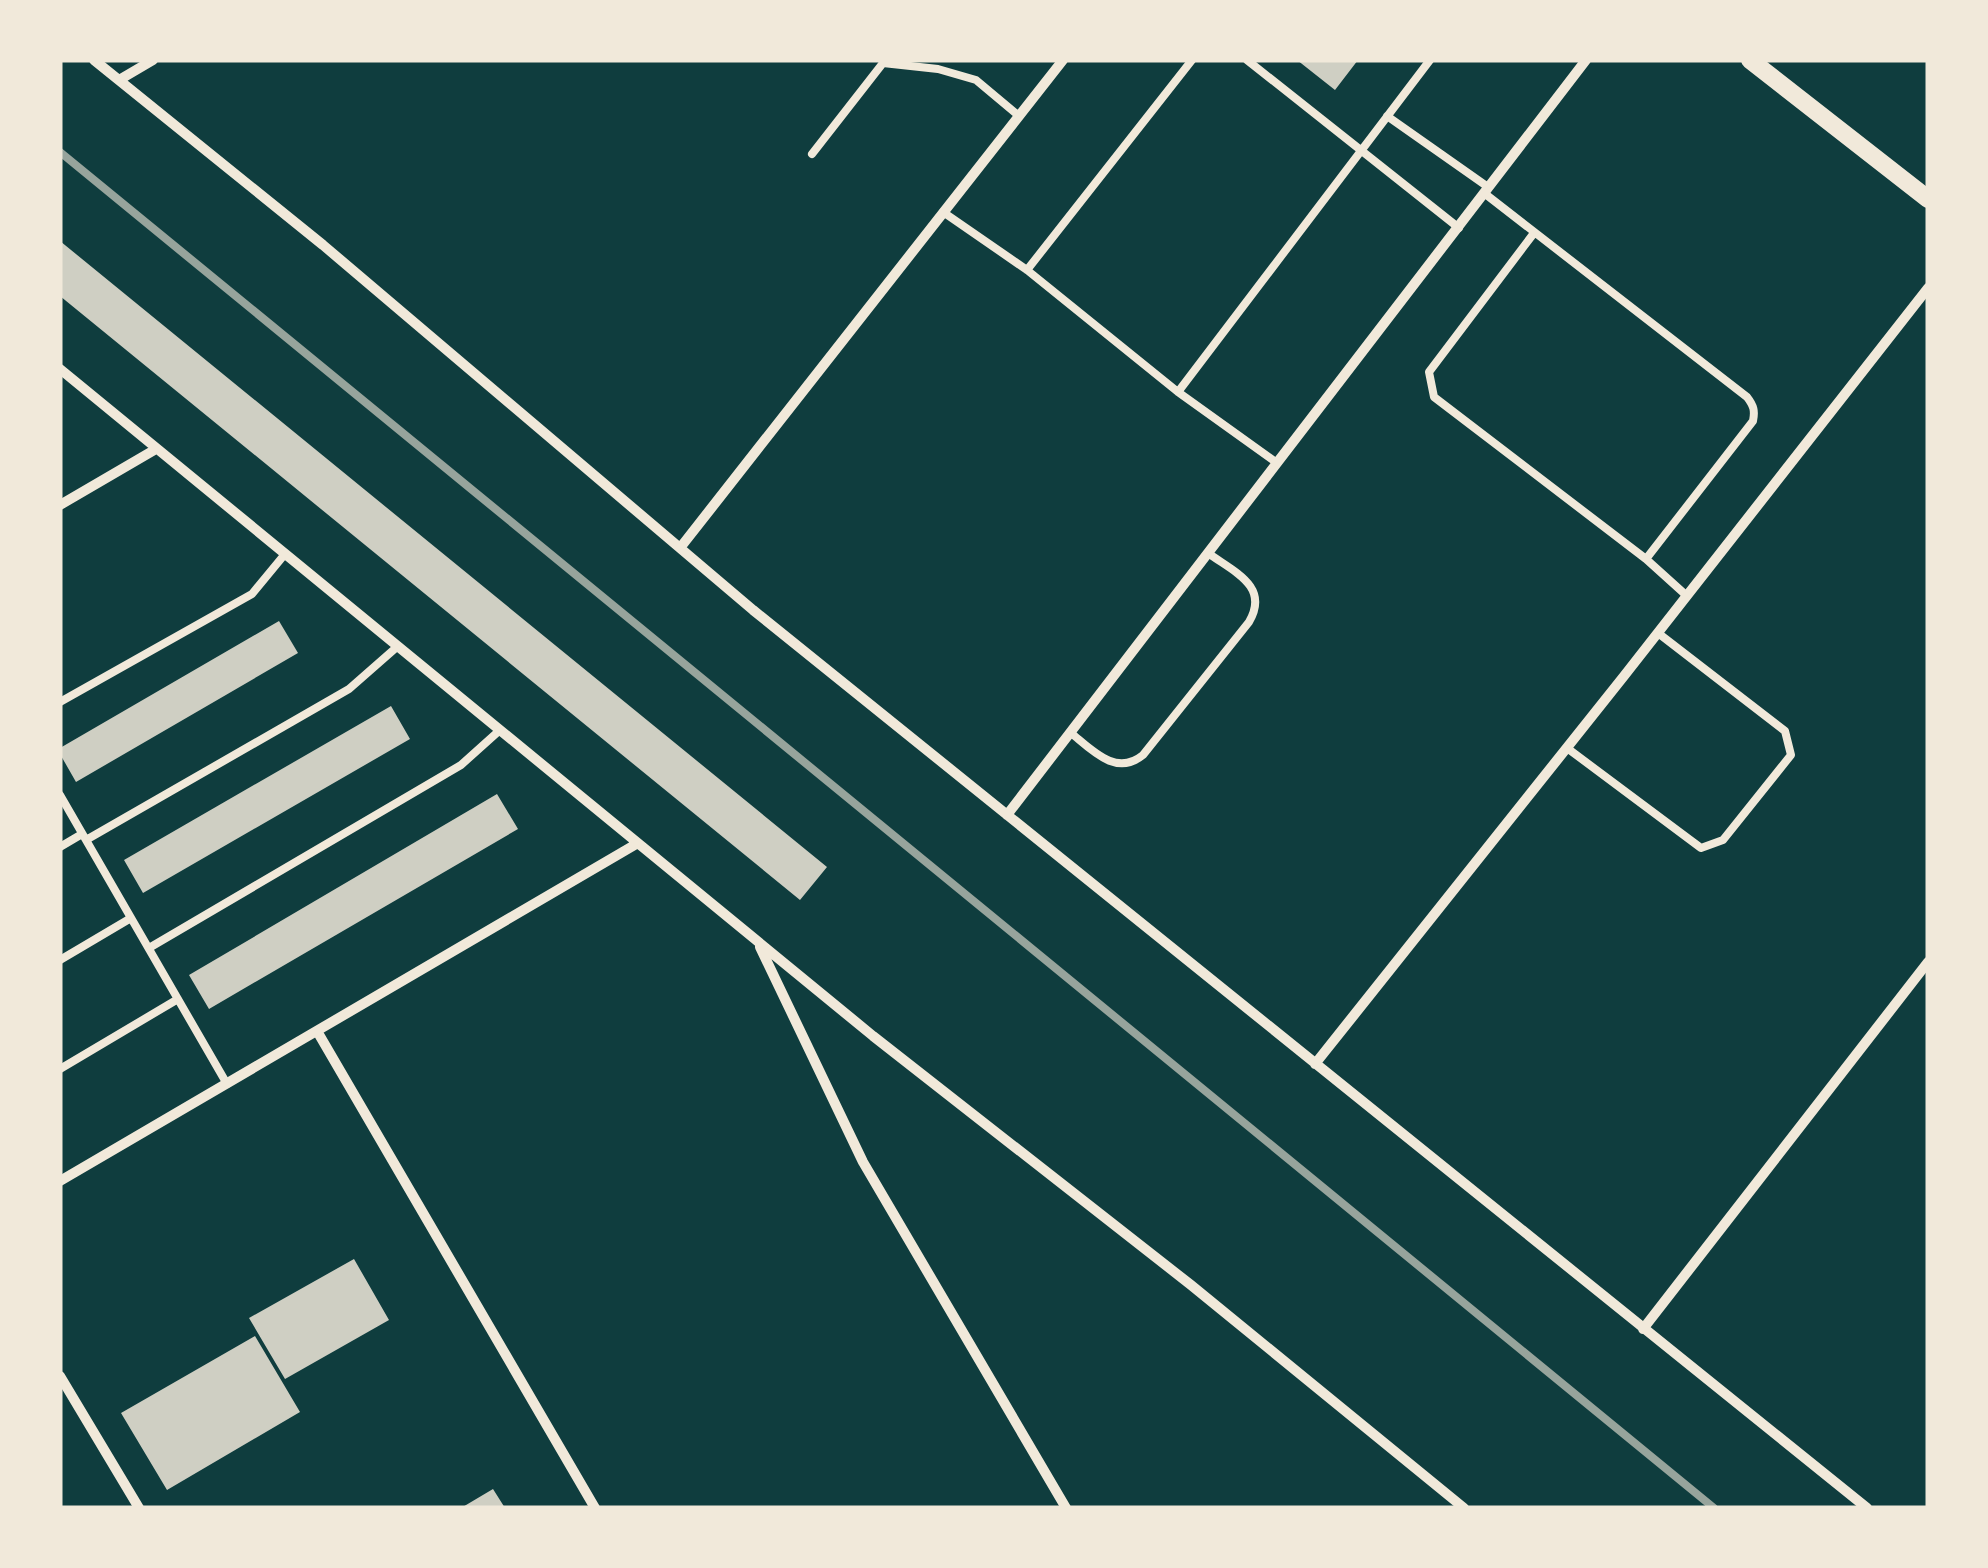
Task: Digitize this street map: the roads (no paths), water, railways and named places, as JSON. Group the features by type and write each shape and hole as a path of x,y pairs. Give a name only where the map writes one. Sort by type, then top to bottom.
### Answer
{"street":[{"path":"94,60 338,258 680,548 1867,1508"},
{"path":"119,80 152,60"},
{"path":"680,548 1063,60"},
{"path":"1007,815 1586,60"},
{"path":"1750,60 1928,198"},
{"path":"1315,1064 1928,288"},
{"path":"60,370 873,1036 1191,1284 1464,1508"},
{"path":"60,505 156,449"},
{"path":"60,1182 638,844"},
{"path":"757,941 864,1162 1066,1508"},
{"path":"1644,1329 1928,962"},
{"path":"317,1031 594,1508"},
{"path":"60,1376 139,1508"}],"lane":[{"path":"1027,270 1192,60"},
{"path":"1246,60 1458,228"},
{"path":"1178,392 1430,60"},
{"path":"812,154 881,62 938,69 976,80 1019,116"},
{"path":"1387,116 1486,190 1534,233 1753,404 1753,421 1646,560"},
{"path":"943,212 1027,270 1178,392 1277,463"},
{"path":"1534,233 1429,372 1434,397 1687,596"},
{"path":"1070,733 1106,761 1134,762 1143,756 1249,622 1256,604 1255,591 1208,553"},
{"path":"60,702 252,594 284,554"},
{"path":"1567,748 1701,848 1723,840 1792,755 1785,731 1658,634"},
{"path":"60,847 349,689 398,646"},
{"path":"149,948 461,765 500,730"},
{"path":"60,796 227,1084"},
{"path":"60,960 131,918"},
{"path":"60,1069 178,999"}],"railway":[{"path":"60,152 1714,1508"}]}
